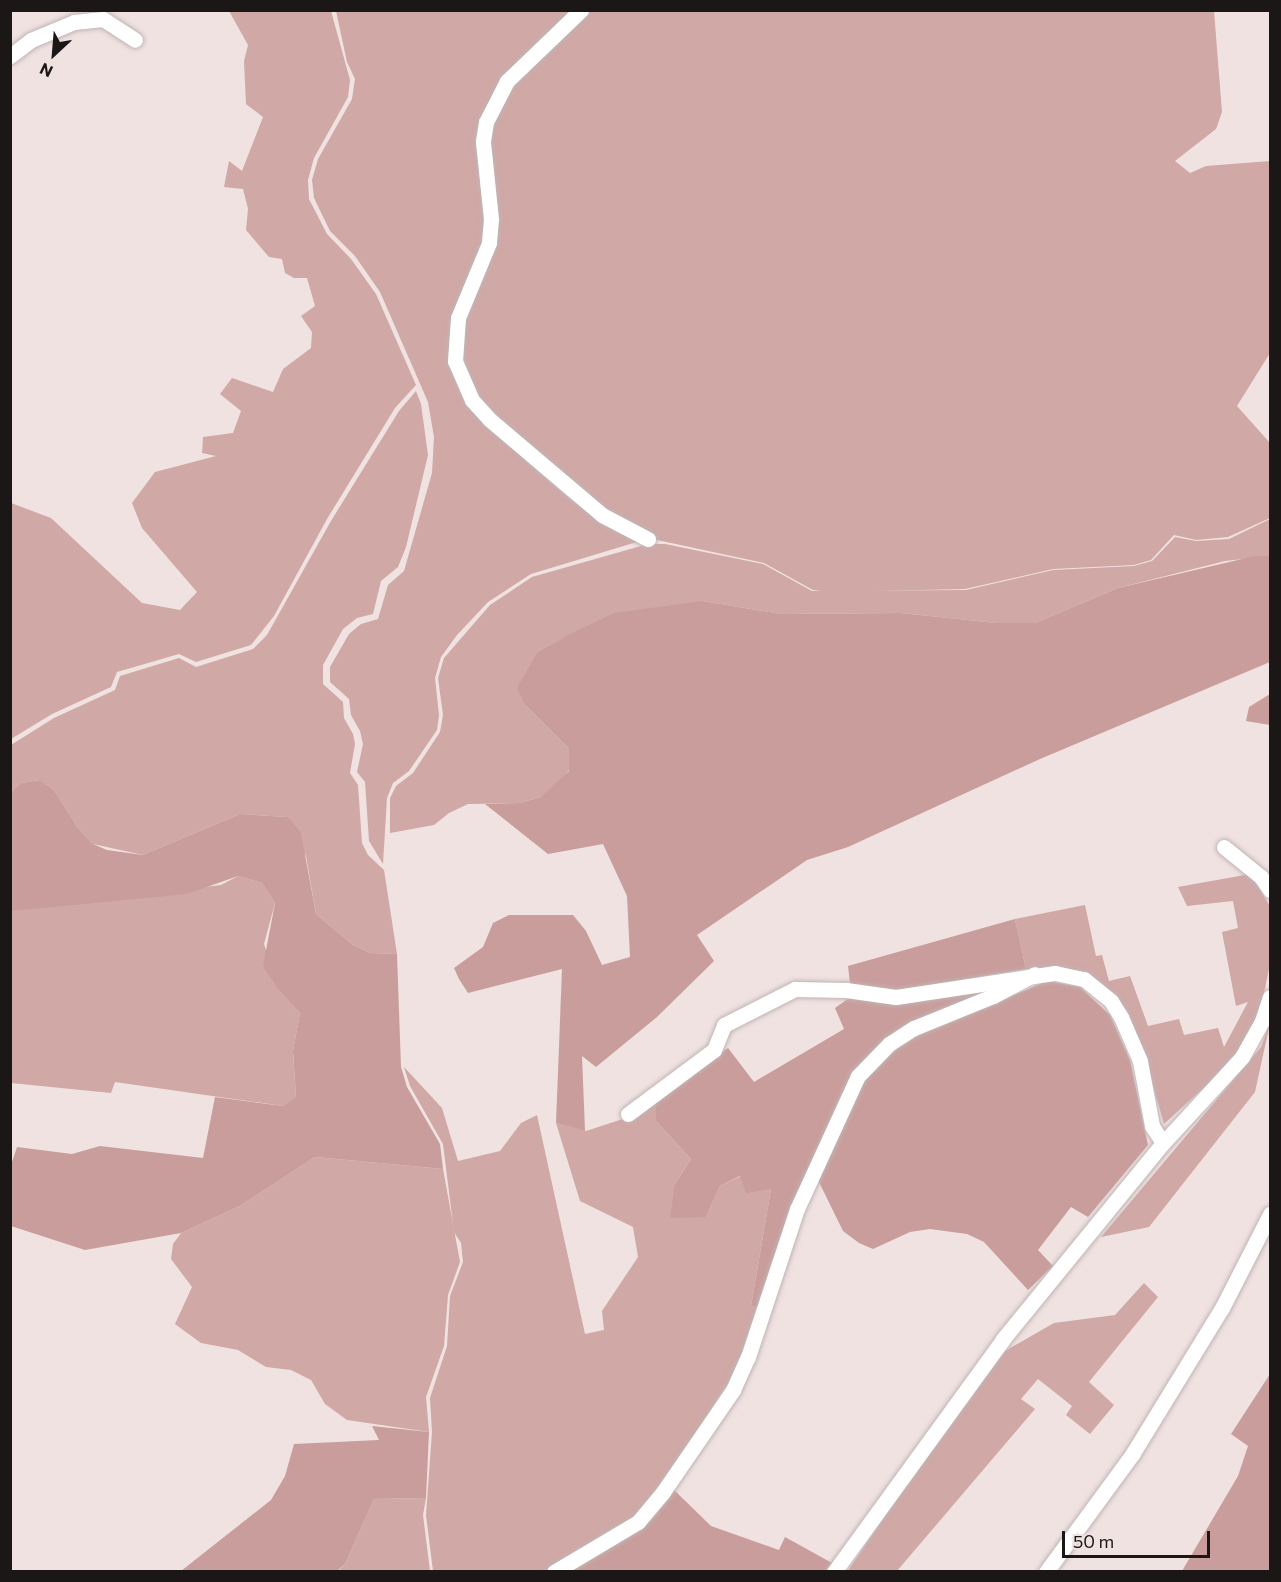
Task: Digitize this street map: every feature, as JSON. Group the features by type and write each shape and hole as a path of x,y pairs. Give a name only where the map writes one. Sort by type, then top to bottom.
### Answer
{"street":[{"path":"581,10 507,81 486,122 483,142 491,219 489,243 458,318 454,361 472,400 489,419 602,515 648,539"},
{"path":"10,56 32,40 74,22 103,19 135,40"},
{"path":"1224,847 1261,877 1270,890"},
{"path":"554,1572 638,1522 663,1492 733,1390 748,1357 797,1209 858,1076 889,1044 914,1028 993,996 1035,974"},
{"path":"628,1114 714,1050 724,1025 795,989 846,990 896,997 1035,974 1084,979 1111,1001 1140,1061 1152,1126 1162,1143"},
{"path":"834,1572 996,1348 1162,1143 1242,1057 1262,1021 1270,996"},
{"path":"1046,1572 1133,1453 1222,1308 1270,1214"}],"shaded area":[{"path":"229,11 331,11 350,80 348,97 314,158 308,180 309,199 327,234 351,259 376,294 416,385 395,408 327,519 274,616 251,645 196,662 179,654 117,672 111,687 52,714 11,739 11,503 51,518 142,603 180,610 197,592 142,528 132,503 155,472 216,456 202,453 203,437 233,433 241,411 220,394 232,378 273,392 283,369 311,348 312,332 301,316 315,306 307,278 294,278 285,273 282,259 269,257 246,230 248,209 243,189 224,187 229,161 242,171 263,117 246,104 244,61 248,45"},
{"path":"336,11 578,11 492,103 487,242 454,316 448,356 461,392 526,461 575,503 640,541 531,574 488,602 457,635 441,657 435,678 439,715 437,730 409,771 393,783 387,798 383,864 369,841 365,782 357,772 363,744 360,731 351,715 349,699 330,682 330,667 349,634 361,624 378,619 388,585 404,571 432,473 434,437 428,402 380,292 355,256 330,231 314,198 312,180 318,159 352,99 355,79 347,62"},
{"path":"584,11 1214,11 1222,112 1216,129 1175,161 1190,173 1206,166 1270,161 1270,353 1237,406 1270,443 1270,518 1228,537 1196,540 1174,535 1151,560 1134,565 1053,569 965,589 829,592 813,590 764,563 648,538 603,514 531,455 462,378 459,319 483,264 485,142 509,82"},
{"path":"416,391 421,404 428,455 406,547 398,567 381,581 373,614 357,618 343,629 323,665 323,684 343,702 344,718 353,734 355,744 350,773 358,785 362,843 368,855 384,870 397,954 370,953 353,945 316,914 306,856 288,817 240,814 143,855 93,844 78,828 54,790 40,780 21,783 11,792 11,745 54,718 115,690 120,676 179,658 196,667 253,649 267,635 331,521 399,411"},
{"path":"1270,519 1270,556 1225,561 1118,588 1035,623 996,623 901,613 781,614 703,601 525,705 569,749 569,770 558,785 541,797 519,803 468,804 449,813 434,825 390,833 390,798 396,786 413,773 440,732 443,715 438,678 444,658 490,605 532,577 648,544 665,544 763,564 812,591 966,590 1053,570 1134,566 1152,561 1175,537 1196,541 1229,539"},
{"path":"1255,556 1270,556 1270,662 1040,759 848,847 807,860 697,935 714,961 657,1017 596,1067 582,1056 585,1131 556,1123 562,969 468,993 459,979 454,968 483,947 493,923 509,915 573,915 586,931 602,965 630,957 627,896 603,844 548,854 485,804 519,803 541,797 569,771 569,749 525,705 517,688 537,653 572,633 614,613 703,601 781,614 901,613 996,623 1035,623 1118,588"},
{"path":"1270,694 1270,725 1246,721 1249,707"},
{"path":"40,780 54,790 78,828 93,844 107,850 143,855 240,814 288,817 301,833 316,914 353,945 370,953 397,954 401,1067 407,1087 440,1144 443,1169 315,1157 240,1206 181,1233 85,1250 11,1226 11,1165 17,1147 72,1154 100,1146 203,1158 215,1097 283,1106 296,1097 293,1051 300,1013 280,992 263,966 275,903 262,883 238,876 187,894 11,911 11,792 21,783"},
{"path":"1250,874 1270,906 1270,964 1262,1003 1251,1032 1234,1060 1164,1124 1144,1055 1125,1011 1053,969 1026,969 1015,919 1085,905 1096,956 1102,955 1109,981 1130,976 1148,1026 1179,1019 1184,1035 1218,1028 1224,1047 1248,1002 1236,1006 1222,932 1238,928 1233,901 1187,906 1178,887"},
{"path":"238,876 262,883 275,903 264,944 280,992 300,1013 293,1051 296,1098 283,1106 115,1082 111,1093 11,1083 10,911 221,885"},
{"path":"1015,919 1026,969 894,991 850,984 848,966"},
{"path":"1047,981 1080,987 1110,1015 1130,1060 1148,1145 1088,1217 1071,1207 1038,1250 1053,1266 1028,1290 984,1242 967,1234 930,1229 910,1232 873,1249 859,1243 843,1231 817,1178 860,1083 901,1043"},
{"path":"1004,985 935,1016 855,1072 761,1309 751,1306 771,1189 746,1193 740,1176 720,1186 706,1217 670,1218 675,1184 691,1159 656,1121 656,1097 728,1048 754,1082 844,1029 835,1008 856,993"},
{"path":"1270,1023 1255,1092 1149,1227 1101,1237 1261,1047"},
{"path":"404,1067 442,1108 458,1161 500,1151 521,1123 537,1115 585,1334 604,1330 602,1311 638,1257 633,1227 580,1201 556,1123 586,1131 629,1117 656,1097 656,1121 691,1159 675,1184 706,1217 720,1186 741,1176 771,1189 751,1306 761,1309 744,1359 643,1513 548,1571 433,1571 426,1515 432,1432 430,1398 447,1346 450,1296 463,1262 461,1243 454,1232 443,1144 410,1086"},
{"path":"315,1157 443,1169 460,1262 448,1295 444,1346 426,1397 429,1432 347,1420 325,1404 311,1380 291,1370 266,1367 238,1350 201,1343 175,1324 192,1287 171,1259 173,1244 181,1233 240,1206"},
{"path":"1144,1283 1158,1297 1089,1382 1114,1405 1090,1434 1066,1415 1072,1406 1038,1379 1021,1399 1035,1409 897,1571 847,1572 946,1427 1005,1351 1054,1323 1115,1315"},
{"path":"1270,1374 1270,1571 1182,1571 1238,1476 1248,1446 1231,1434"},
{"path":"372,1426 429,1432 426,1498 374,1499 345,1564 337,1571 181,1571 271,1500 285,1476 294,1444 379,1440"},
{"path":"672,1488 711,1526 779,1550 785,1537 832,1563 825,1572 563,1572"},
{"path":"426,1498 423,1515 430,1571 337,1572 345,1564 374,1499"}]}
